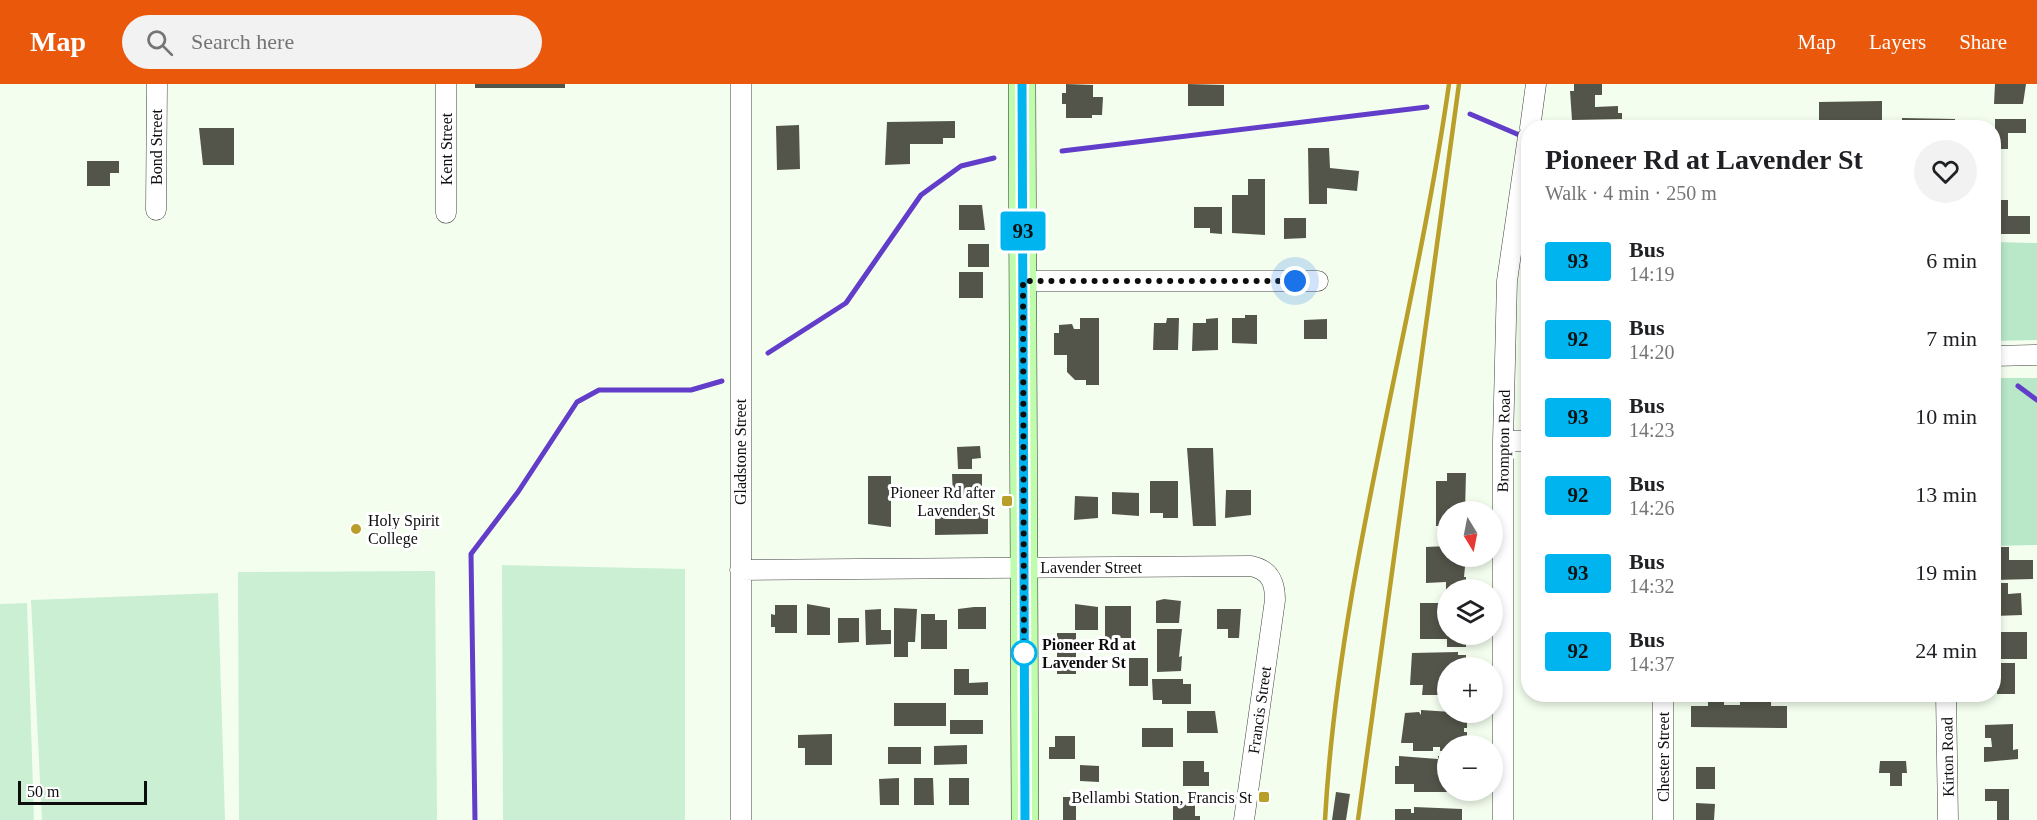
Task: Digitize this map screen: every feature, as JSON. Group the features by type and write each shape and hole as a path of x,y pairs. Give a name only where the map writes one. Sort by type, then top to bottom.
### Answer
{"main road":[{"path":"1022,84 1025,819"}],"street":[{"name":"Bond Street","path":"156,210 157,84"},
{"name":"Kent Street","path":"446,84 446,213"},
{"name":"Gladstone Street","path":"741,84 741,820"},
{"path":"1531,120 1536,84"},
{"name":"Brompton Road","path":"1503,820 1503,441 1507,281 1521,185"},
{"path":"1023,281 1318,281"},
{"path":"2001,356 2037,355"},
{"path":"1503,441 1521,441"},
{"name":"Lavender Street","path":"740,570 1251,566 1263,569 1271,577 1275,600"},
{"name":"Francis Street","path":"1244,820 1275,600"},
{"name":"Chester Street","path":"1663,702 1663,820"},
{"name":"Kirton Road","path":"1946,702 1948,820"}],"green space":[{"path":"2001,242 2037,243 2037,340 2001,341"},
{"path":"2001,378 2037,378 2037,545 2001,546"},
{"path":"502,565 685,569 685,820 503,820"},
{"path":"435,571 437,820 239,820 238,572"},
{"path":"218,593 225,820 42,820 31,600"},
{"path":"27,603 34,820 0,820 0,604"}],"building":[{"path":"475,84 565,84 565,88 475,88"},
{"path":"1066,84 1093,85 1093,97 1103,97 1102,115 1092,115 1092,118 1066,118 1066,104 1062,104 1062,93 1066,93"},
{"path":"1188,84 1224,85 1224,106 1188,106"},
{"path":"1574,84 1602,84 1602,95 1595,95 1595,107 1618,106 1618,113 1622,113 1622,119 1572,120 1570,91 1574,91"},
{"path":"1995,84 2026,84 2023,104 1994,104"},
{"path":"1882,101 1882,120 1819,120 1819,102"},
{"path":"1902,118 1955,119 1955,120 1902,120"},
{"path":"2026,119 2026,133 2008,133 2008,149 2001,149 2001,120 1995,120"},
{"path":"955,121 955,138 943,138 943,144 910,144 910,164 885,165 887,122"},
{"path":"799,125 800,169 777,170 776,126"},
{"path":"199,128 234,128 234,165 203,165"},
{"path":"1308,148 1329,148 1330,168 1359,171 1357,191 1327,188 1327,204 1309,204"},
{"path":"87,161 119,161 119,173 110,173 110,186 87,186"},
{"path":"1248,179 1265,179 1265,235 1232,233 1232,195 1248,195"},
{"path":"2001,200 2008,200 2008,216 2030,216 2030,234 2001,234"},
{"path":"959,205 982,205 985,230 959,230"},
{"path":"1194,207 1222,207 1222,234 1210,233 1210,228 1194,228"},
{"path":"1284,218 1306,218 1306,238 1284,239"},
{"path":"968,244 989,244 989,267 968,267"},
{"path":"959,272 983,272 983,298 959,298"},
{"path":"1245,315 1257,315 1257,344 1232,343 1232,318 1245,318"},
{"path":"1080,318 1099,318 1099,385 1086,385 1086,380 1075,380 1067,372 1067,355 1054,355 1054,333 1059,333 1059,325 1072,324 1074,329 1080,329"},
{"path":"1167,318 1179,318 1178,350 1153,350 1154,323 1166,323"},
{"path":"1218,318 1218,350 1192,351 1193,323 1206,323 1206,319"},
{"path":"1327,319 1327,339 1304,339 1304,320"},
{"path":"980,446 981,458 972,459 972,469 958,469 957,447"},
{"path":"1187,448 1213,448 1216,526 1193,526"},
{"path":"1447,473 1466,473 1465,501 1437,501 1436,526 1436,481 1447,481"},
{"path":"952,474 982,474 982,497 953,497"},
{"path":"868,476 891,476 891,527 868,524"},
{"path":"1150,481 1178,481 1178,518 1163,518 1163,513 1150,513"},
{"path":"1226,490 1251,490 1251,515 1225,518"},
{"path":"1112,492 1139,493 1139,516 1112,514"},
{"path":"1075,496 1098,497 1098,518 1074,520"},
{"path":"935,507 948,507 948,510 980,507 980,517 988,516 988,534 935,535"},
{"path":"1437,546 1437,567 1465,567 1464,577 1466,579 1437,579 1437,582 1426,583 1426,547"},
{"path":"2001,547 2009,547 2009,560 2033,560 2033,579 2001,580"},
{"path":"2001,583 2008,583 2008,594 2021,593 2022,615 2001,616"},
{"path":"1164,599 1181,601 1179,623 1156,623 1156,601"},
{"path":"1420,603 1437,603 1437,639 1420,639"},
{"path":"807,604 830,608 830,635 807,635"},
{"path":"1075,604 1098,607 1098,630 1075,630"},
{"path":"775,605 797,605 797,633 775,633 775,627 771,627 771,614 775,615"},
{"path":"1105,606 1131,606 1131,638 1117,638 1117,643 1105,644"},
{"path":"986,607 986,629 958,629 958,609"},
{"path":"894,608 917,609 915,642 908,642 908,657 894,657"},
{"path":"881,609 881,630 891,630 891,644 866,645 865,610"},
{"path":"1217,609 1241,609 1239,638 1228,638 1228,629 1217,629"},
{"path":"921,614 935,614 935,620 947,620 947,649 921,649"},
{"path":"838,618 859,618 859,642 838,643"},
{"path":"1157,629 1182,629 1179,657 1182,656 1181,671 1157,672"},
{"path":"2001,632 2027,632 2027,659 2001,659"},
{"path":"1057,633 1076,633 1076,674 1057,674"},
{"path":"1447,645 1466,645 1466,647 1447,647"},
{"path":"1458,652 1458,655 1466,655 1466,657 1437,657 1437,695 1422,695 1423,685 1410,685 1412,653"},
{"path":"1129,658 1148,658 1148,686 1129,686"},
{"path":"2001,663 2015,663 2015,694 2001,694"},
{"path":"954,669 969,669 969,683 988,682 988,695 954,695"},
{"path":"1152,679 1183,679 1183,684 1191,684 1191,704 1162,704 1162,700 1153,700"},
{"path":"1708,702 1740,705 1740,702 1771,702 1771,706 1787,706 1787,728 1691,727 1691,706 1708,706"},
{"path":"894,703 946,703 946,726 894,726"},
{"path":"1421,710 1437,711 1437,723 1467,723 1464,732 1467,732 1467,735 1437,735 1437,747 1433,747 1433,751 1413,751 1413,743 1401,743 1405,713 1419,712 1421,715"},
{"path":"1187,711 1215,711 1218,733 1187,733"},
{"path":"950,720 983,720 983,734 950,734"},
{"path":"2013,724 2013,750 2018,749 2018,759 1984,762 1984,747 1992,747 1991,738 1985,738 1985,725"},
{"path":"1142,728 1173,728 1173,747 1142,747"},
{"path":"832,734 832,765 805,765 805,748 798,748 798,735"},
{"path":"1055,736 1075,736 1075,759 1049,759 1049,747 1055,747"},
{"path":"967,745 967,764 934,765 934,746"},
{"path":"888,747 921,747 921,764 888,764"},
{"path":"1399,756 1437,759 1437,792 1414,792 1414,784 1395,784 1395,766 1399,766"},
{"path":"1183,761 1204,761 1204,772 1209,772 1209,786 1183,786"},
{"path":"1880,761 1906,761 1907,773 1902,773 1902,786 1890,786 1890,773 1879,773"},
{"path":"1080,765 1099,766 1099,782 1080,781"},
{"path":"1696,767 1715,767 1715,789 1696,789"},
{"path":"899,778 899,805 880,805 879,779"},
{"path":"914,778 933,778 934,805 914,805"},
{"path":"949,778 969,778 969,805 949,805"},
{"path":"1985,789 2009,789 2009,820 1997,820 1997,801 1985,801"},
{"path":"1336,792 1350,794 1346,820 1332,820"},
{"path":"1063,797 1076,797 1076,820 1063,820"},
{"path":"1195,802 1195,816 1200,816 1200,820 1173,820 1173,803"},
{"path":"1696,803 1715,804 1714,820 1696,820"},
{"path":"1414,807 1462,809 1462,820 1395,820 1395,809 1411,809 1411,813 1414,813"}],"waterway":[{"path":"1062,151 1427,107"},
{"path":"1470,114 1521,136"},
{"path":"768,353 846,303 921,195 961,166 994,158"},
{"path":"475,820 471,554 518,492 577,402 599,390 691,390 722,381"},
{"path":"2018,386 2037,400"}],"railway":[{"path":"1325,820 1333,727 1345,635 1379,451 1417,268 1449,84"},
{"path":"1358,820 1459,84"}],"bus line":[{"name":"93","path":"1022,84 1025,820"}],"place":[{"name":"Pioneer Rd after Lavender St","path":"1007,501"},
{"name":"Holy Spirit College","path":"356,529"},
{"name":"Pioneer Rd at Lavender St","path":"1024,653"},
{"name":"Bellambi Station, Francis St","path":"1264,797"}],"route":[{"path":"1024,653 1024,658 1023,281 1295,281"}]}
